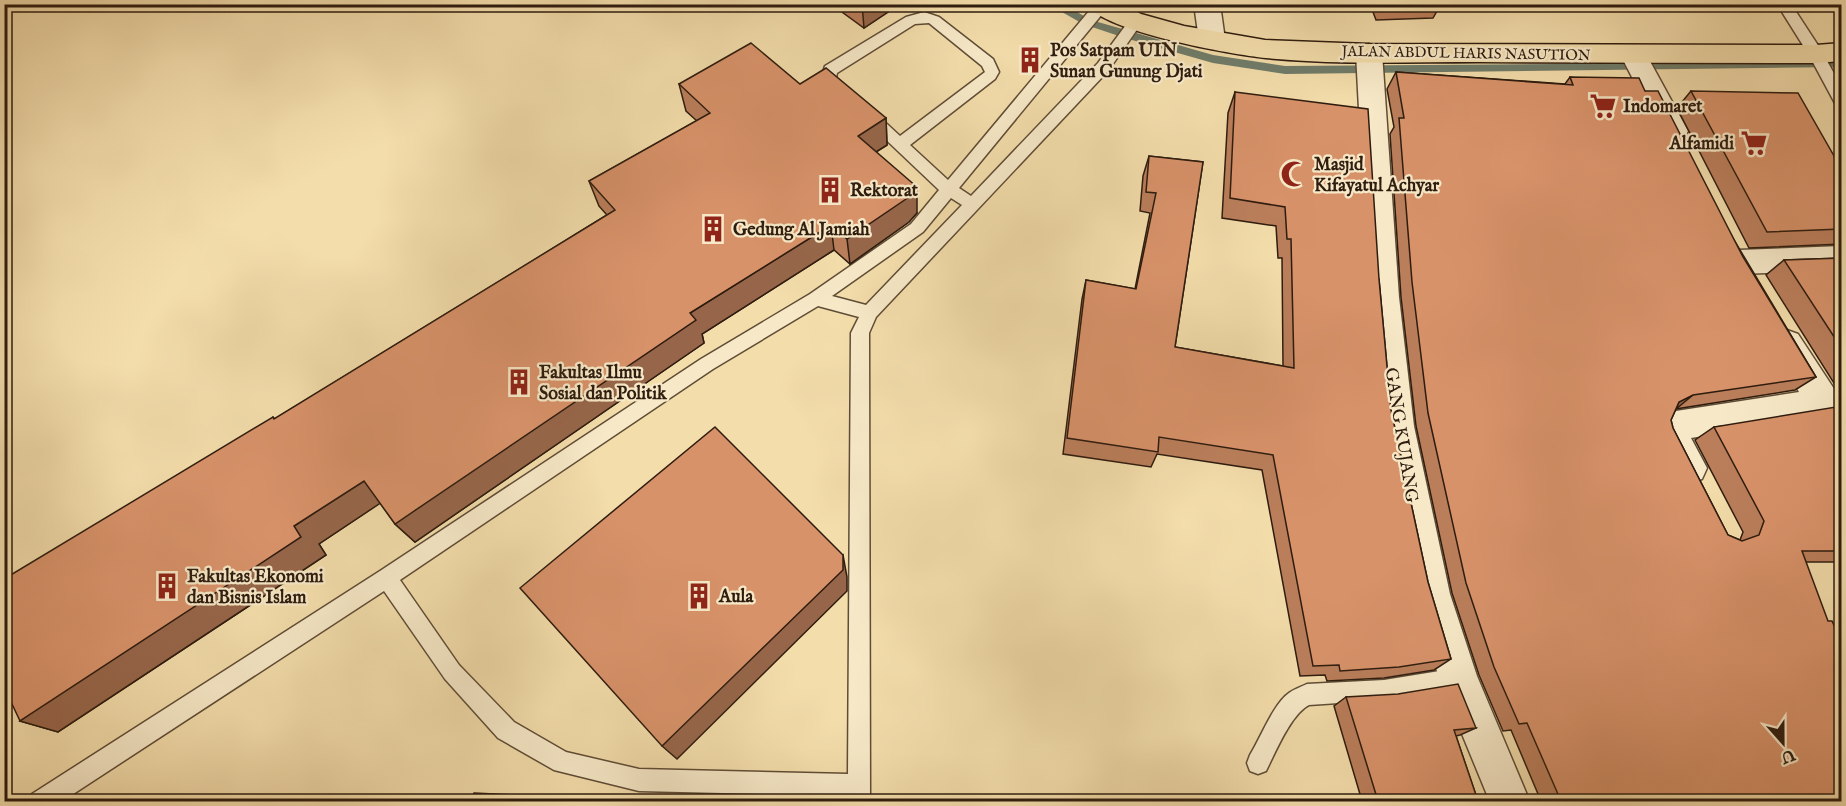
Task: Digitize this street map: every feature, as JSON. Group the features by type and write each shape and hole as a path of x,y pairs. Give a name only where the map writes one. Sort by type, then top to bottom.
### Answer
{"highway":[{"name":"JALAN ABDUL HARIS NASUTION","path":"1099,6 1152,26 1265,49 1369,53 1816,54 1842,52"}],"street":[{"path":"1207,4 1212,40"},
{"name":"GANG KUJANG","path":"1369,53 1384,297 1397,426 1432,594 1458,678 1510,801"},
{"path":"1633,54 1688,159"},
{"path":"1757,292 1734,252 1842,258"},
{"path":"1702,491 1675,440 1673,429 1676,426 1832,415 1775,323"}],"lane":[{"path":"1784,4 1816,54 1842,103"},
{"path":"40,801 387,578 707,364 816,299 917,228 1099,6"},
{"path":"900,144 990,75 992,69 988,63 934,20 924,17 911,20 827,72 828,79 948,189 972,204"},
{"path":"387,578 452,672 506,730 562,762 639,780 859,793 860,333 869,313 939,242 972,204 1103,67 1152,26"},
{"path":"816,299 869,313"},
{"path":"1258,764 1284,716 1295,701 1306,695 1384,690 1458,678"}],"building":[{"path":"751,43 800,84 826,68 886,118 858,136 917,187 909,197 847,239 831,225 690,313 696,320 395,524 364,481 294,526 301,537 20,721 4,687 4,579 273,417 274,419 615,210 589,181 710,113 679,84"},
{"path":"1396,72 1573,85 1570,77 1639,78 1645,91 1658,91 1743,257 1816,377 1693,395 1679,402 1671,420 1673,428 1728,535 1742,541 1759,535 1764,521 1714,427 1836,407 1842,415 1842,551 1802,551 1828,621 1832,621 1842,643 1842,801 1561,801 1527,723 1519,724 1494,667 1466,583 1428,413 1412,282 1399,118 1404,118"},
{"path":"1691,91 1798,93 1842,170 1842,229 1767,232"},
{"path":"1235,92 1368,109 1379,279 1391,410 1428,582 1451,659 1399,667 1340,671 1339,665 1313,666 1273,455 1159,437 1158,452 1067,438 1086,280 1136,289 1156,193 1146,192 1149,156 1203,162 1175,347 1294,368 1291,239 1287,239 1285,207 1230,198"},
{"path":"1842,258 1842,349 1784,260"},
{"name":"Aula","path":"715,427 843,555 843,570 662,746 520,588"},
{"path":"1458,684 1476,728 1454,730 1478,801 1378,801 1346,697 1398,694"},
{"path":"474,793 635,801 471,801"}],"waterway":[{"path":"1053,4 1087,21"},
{"path":"1092,23 1123,33"},
{"path":"1129,35 1213,59 1285,70 1368,70"},
{"path":"1826,64 1842,63"},
{"path":"1641,67 1818,64"},
{"path":"1372,70 1639,67"}],"place":[{"name":"Pos Satpam UIN Sunan Gunung Djati","path":"1030,60"},
{"name":"Indomaret","path":"1603,106"},
{"name":"Alfamidi","path":"1754,143"},
{"name":"Masjid Kifayatul Achyar","path":"1294,174"},
{"name":"Rektorat","path":"830,190"},
{"name":"Gedung Al Jamiah","path":"713,229"},
{"name":"Fakultas Ilmu Sosial dan Politik","path":"519,382"},
{"name":"Fakultas Ekonomi dan Bisnis Islam","path":"167,586"},
{"name":"Aula","path":"699,596"}]}
